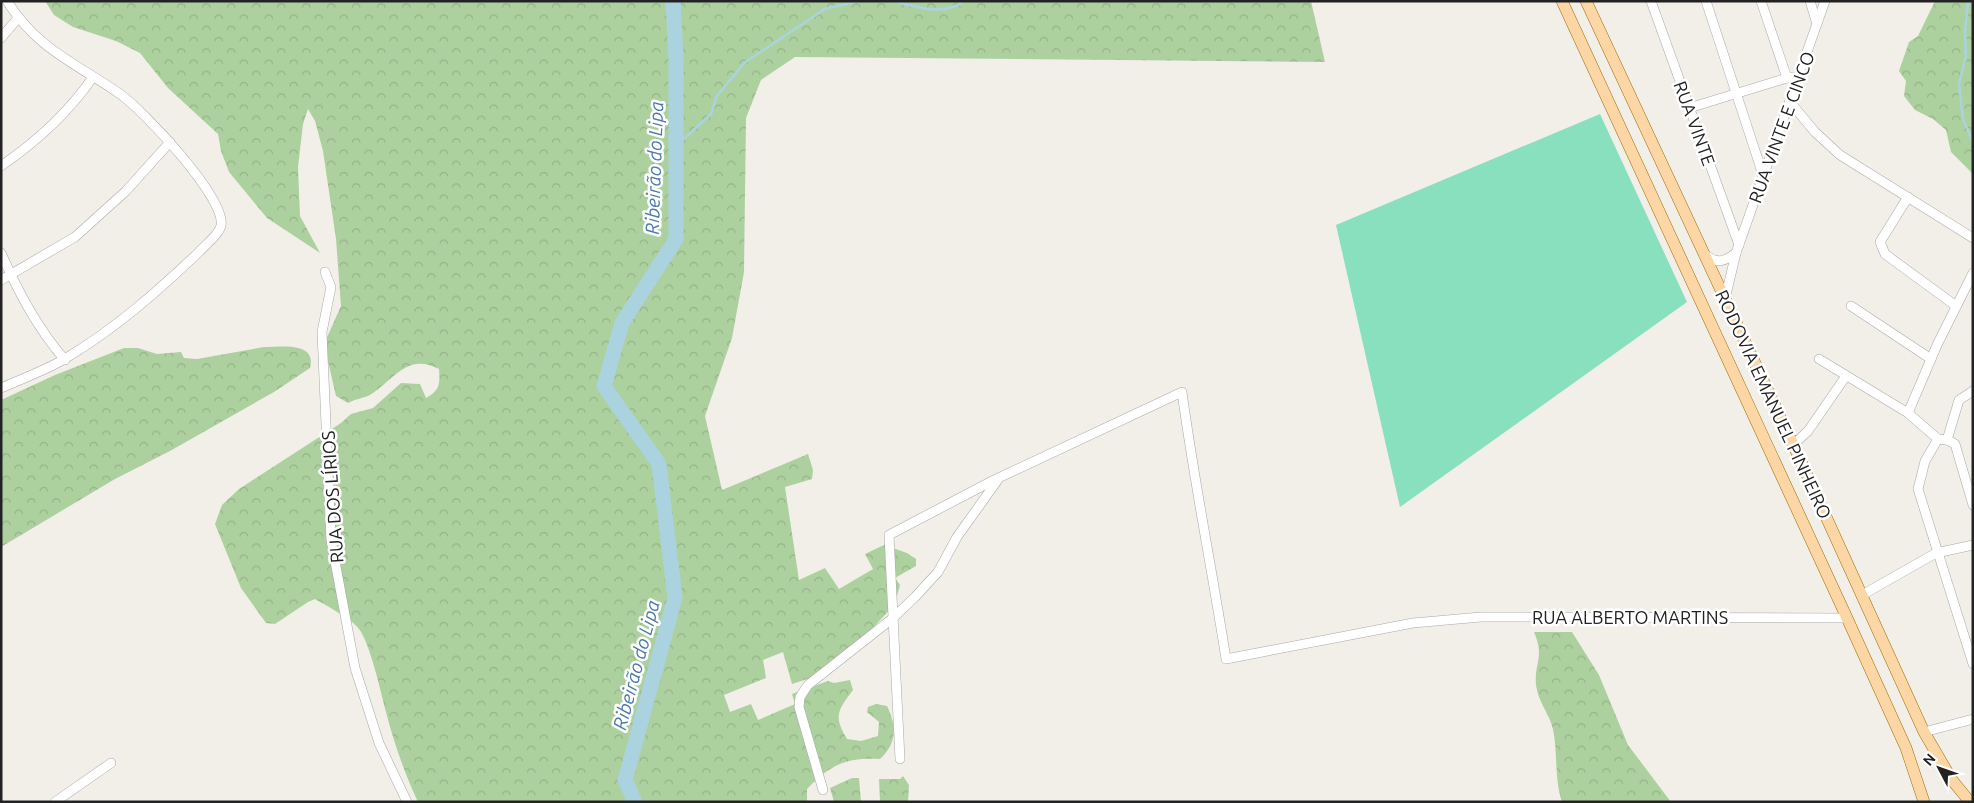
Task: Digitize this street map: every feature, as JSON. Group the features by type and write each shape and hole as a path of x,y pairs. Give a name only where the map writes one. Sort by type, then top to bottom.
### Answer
{"main road":[{"name":"RODOVIA EMANUEL PINHEIRO","path":"1562,1 1906,748 1924,802"},
{"name":"RODOVIA EMANUEL PINHEIRO","path":"1586,1 1705,254 1724,300 1794,444 1924,732 1942,766 1970,802"}],"street":[{"path":"1,388 65,360 115,325 186,264 220,228 221,217 204,186 170,142 145,115 120,94 45,45 18,18 7,1"},
{"name":"RUA VINTE","path":"1651,1 1737,249"},
{"path":"1706,1 1763,175"},
{"path":"1761,1 1787,78"},
{"path":"1810,1 1817,24"},
{"name":"RUA VINTE E CINCO","path":"1724,300 1737,249 1800,77 1825,1"},
{"path":"1,38 18,18"},
{"path":"1,166 22,152 48,128 80,96 93,77"},
{"path":"1689,108 1787,78 1800,77"},
{"path":"1790,102 1815,132 1840,155 1973,238"},
{"path":"1,280 75,237 126,190 170,142"},
{"path":"1908,197 1880,242 1885,254 1956,306"},
{"path":"1705,254 1714,261 1721,262 1737,249"},
{"path":"1,253 10,275 40,327 65,360"},
{"name":"RUA DOS LÍRIOS","path":"325,272 331,287 322,332 332,540 355,668 379,743 408,802"},
{"path":"1908,413 1931,359 1973,273"},
{"path":"1851,306 1931,359"},
{"path":"1819,359 1908,413 1943,440 1955,444 1973,505"},
{"path":"1794,444 1808,431 1846,376"},
{"path":"1973,391 1959,400 1943,440 1925,461 1918,489 1936,553 1973,664"},
{"name":"RUA ALBERTO MARTINS","path":"1002,476 1182,392 1193,476 1211,564 1226,658 1414,623 1485,616 1847,618"},
{"path":"900,759 889,534 1002,476"},
{"path":"822,790 799,707 800,697 808,685 893,618 938,572 971,516 1002,476"},
{"path":"1862,596 1936,553 1973,545"},
{"path":"1924,732 1973,719"},
{"path":"55,802 111,763"}],"green space":[{"path":"45,1 1311,1 1325,62 795,57 761,80 746,118 744,272 732,338 705,416 722,490 808,454 813,470 812,479 785,487 799,580 825,568 839,589 873,569 865,554 884,545 907,553 916,559 916,566 895,578 900,585 895,604 868,633 819,675 792,684 783,652 763,660 766,678 724,695 730,712 751,704 758,720 795,704 792,694 828,681 834,683 850,680 853,690 839,713 840,724 847,739 861,741 878,736 879,722 867,712 868,707 876,704 887,706 894,728 890,747 880,759 857,759 831,768 807,789 807,802 418,802 408,780 389,724 371,656 359,629 345,617 315,599 275,624 266,623 241,588 215,524 222,505 239,489 341,423 351,414 373,408 401,383 420,384 426,398 431,395 438,386 439,369 418,364 409,366 368,396 348,403 336,396 324,344 341,306 336,239 323,151 315,121 308,109 303,124 298,167 300,216 320,253 267,218 229,172 221,151 218,134 168,88 140,53 116,41 73,27 54,15"},
{"path":"1935,1 1973,1 1973,174 1951,152 1946,130 1933,119 1915,110 1904,96 1906,81 1899,71 1909,42 1918,36"},
{"path":"1600,114 1687,302 1400,507 1336,225"},
{"path":"264,347 296,347 303,349 311,359 310,368 274,392 170,451 115,479 1,547 1,400 55,375 124,348 138,348 157,354 181,352 184,358 197,359"},
{"path":"1534,632 1572,632 1599,675 1628,745 1671,802 1562,802 1558,784 1553,729 1539,697 1536,685 1539,648"},
{"path":"903,776 909,785 908,802 880,802 879,779 900,779"},
{"path":"852,778 859,778 861,802 834,802 830,788"}],"waterway":[{"name":"Ribeirão do Lipa","path":"635,802 625,780 675,598 659,464 604,386 622,323 676,239 676,58 673,1"},
{"path":"676,146 711,114 717,96 744,63 825,9 859,1"},
{"path":"895,1 931,9 948,8 964,1"},
{"path":"1968,1 1965,31 1966,56 1959,84 1963,119 1973,142"}]}
